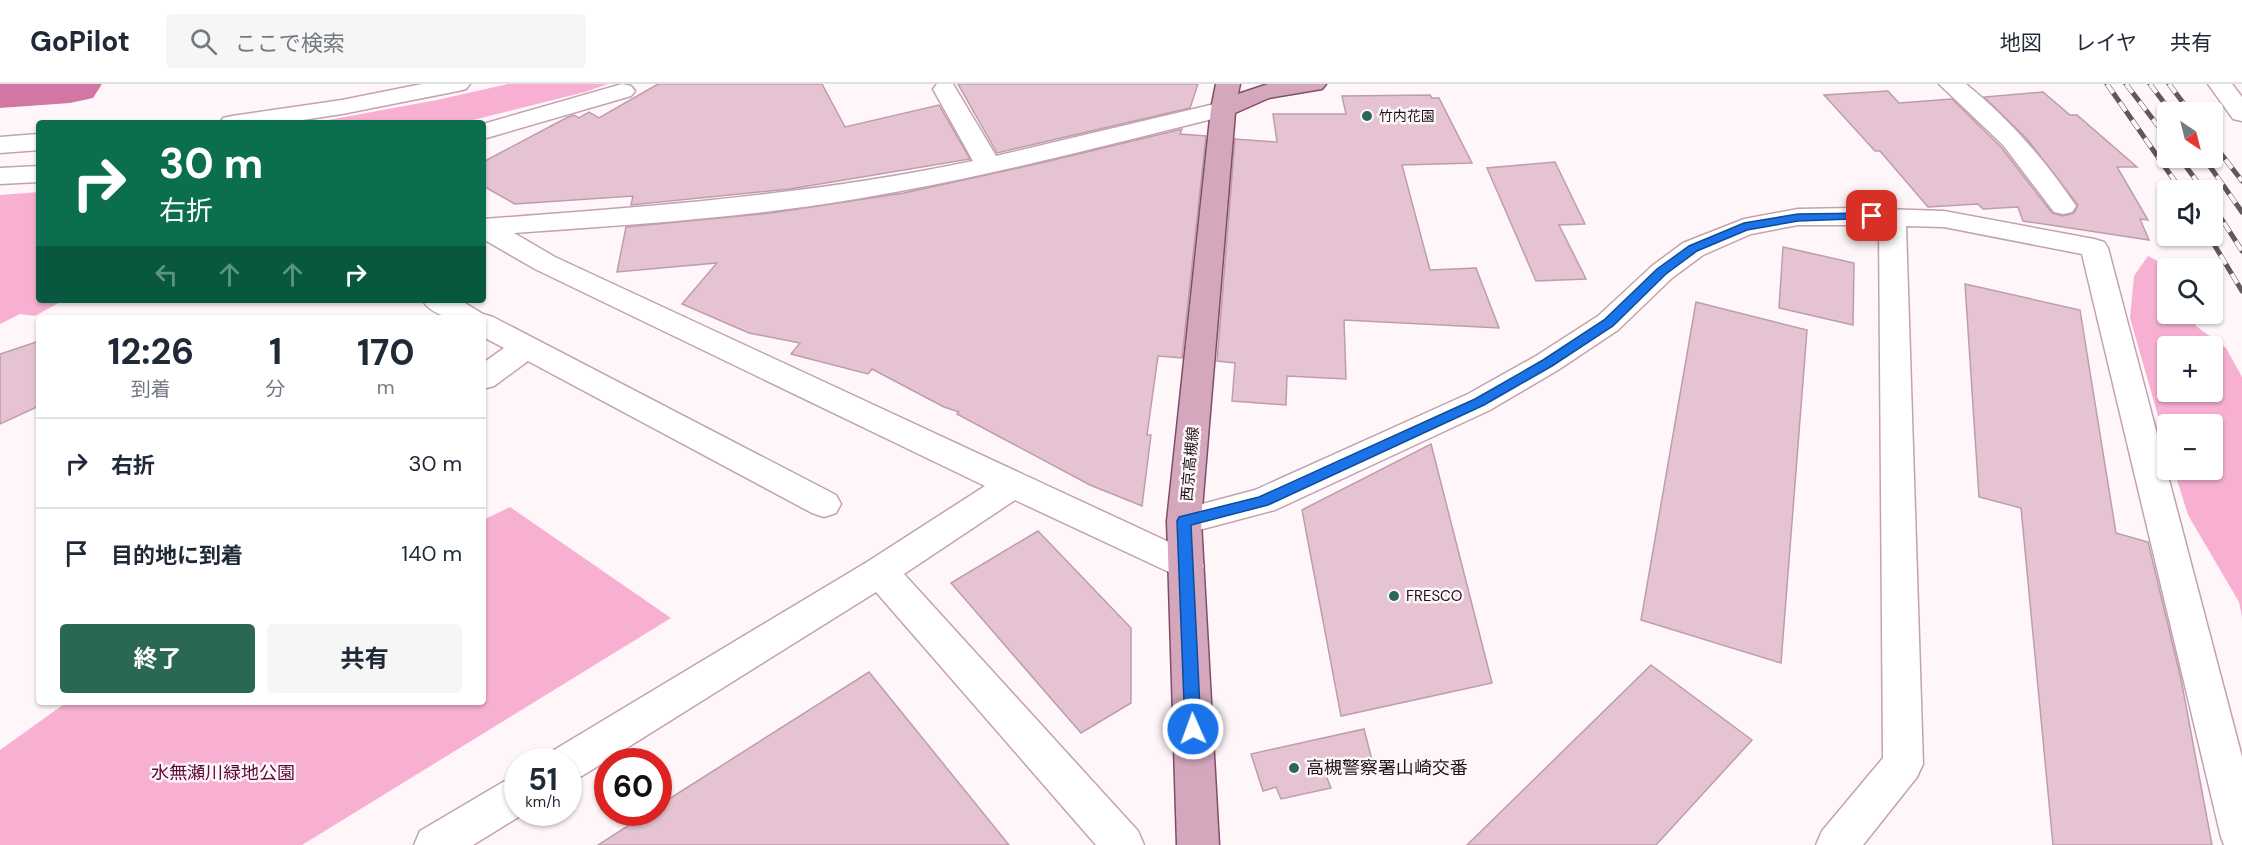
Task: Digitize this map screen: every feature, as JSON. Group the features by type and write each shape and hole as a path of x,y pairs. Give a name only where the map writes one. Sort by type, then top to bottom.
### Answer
{"main road":[{"path":"1226,96 1314,84"},
{"name":"西京高槻線","path":"1198,845 1184,521 1226,96"}],"street":[{"path":"253,120 342,107 459,84"},
{"path":"1951,84 1978,105 2015,141 2046,179 2062,206"},
{"path":"2230,88 2242,114"},
{"path":"945,89 988,164"},
{"path":"486,131 623,92"},
{"path":"486,227 740,207 858,191 988,164 1226,96"},
{"path":"0,145 36,142"},
{"path":"0,176 36,174"},
{"path":"1184,521 1263,501 1479,402 1547,363 1608,323 1662,272 1693,249 1744,227 1798,217 1892,216 1944,219 2094,248 2242,837"},
{"path":"1837,845 1903,764 1892,216"},
{"path":"486,229 546,263 1186,566"},
{"path":"443,303 465,315"},
{"path":"486,326 824,504"},
{"path":"486,376 526,347"},
{"path":"582,754 880,573 1012,485"},
{"path":"880,573 1123,845"},
{"path":"435,845 504,803"}],"green space":[{"path":"508,84 608,84 585,92 473,120 328,120"},
{"path":"36,192 36,303 59,303 35,316 20,314 0,324 0,195"},
{"path":"2148,256 2157,261 2157,324 2196,324 2210,336 2157,336 2157,402 2223,402 2223,346 2242,377 2242,617 2239,602 2188,515 2177,480 2223,480 2223,414 2158,414 2130,318 2134,276"},
{"name":"水無瀬川緑地公園","path":"510,507 671,618 302,845 0,845 0,750 63,705 486,705 486,519"}],"building":[{"path":"658,84 822,84 845,127 939,105 970,159 790,189 631,205 633,196 515,204 486,188 486,160 568,117 574,115 579,118 589,112 599,118"},
{"path":"958,84 1198,84 1190,108 997,153"},
{"path":"1888,91 1899,103 1952,99 2001,147 2052,213 2063,216 2074,213 2078,205 2027,139 1984,97 2043,92 2070,115 2077,115 2137,167 2117,167 2148,220 2140,219 2149,240 2023,221 2018,207 1983,209 1978,204 1928,207 1880,151 1875,151 1824,95"},
{"path":"1430,95 1432,98 1439,98 1472,163 1402,165 1430,270 1476,268 1499,328 1344,320 1346,379 1287,376 1286,405 1232,401 1235,363 1217,361 1235,139 1277,142 1273,114 1346,114 1342,96"},
{"path":"1182,129 1180,134 1206,136 1182,358 1158,356 1147,435 1151,435 1142,506 1090,485 957,414 959,412 944,407 872,369 868,374 791,354 800,343 749,333 682,304 717,263 617,272 626,227 771,213 904,193"},
{"path":"1555,162 1585,224 1559,225 1586,279 1536,281 1487,168"},
{"path":"1783,247 1854,263 1853,325 1779,308"},
{"path":"1965,284 2080,310 2116,533 2148,542 2181,679 2212,845 2053,845 2021,508 1979,497"},
{"path":"1696,302 1807,330 1781,663 1641,620"},
{"path":"36,342 36,407 0,424 0,354"},
{"name":"FRESCO","path":"1431,444 1492,683 1341,716 1302,510"},
{"path":"1038,531 1131,628 1131,703 1081,733 951,583"},
{"path":"1651,665 1752,740 1656,845 1467,845"},
{"path":"869,672 1009,845 598,845 628,826 672,826 672,797"},
{"path":"1364,729 1372,760 1325,773 1331,788 1281,799 1276,787 1263,791 1251,754"}],"waterway":[{"path":"0,89 70,84"}],"railway":[{"path":"2107,84 2174,180"},
{"path":"2126,84 2157,125"},
{"path":"2150,84 2164,102"},
{"path":"2169,84 2182,102"},
{"path":"2223,156 2242,181"},
{"path":"2187,168 2196,180"},
{"path":"2211,168 2242,212"},
{"path":"2223,221 2242,251"},
{"path":"2215,246 2242,291"}],"place":[{"name":"竹内花園","path":"1367,116"},
{"name":"FRESCO","path":"1394,596"},
{"name":"高槻警察署山崎交番","path":"1294,768"}],"route":[{"path":"1193,729 1184,521 1263,501 1479,402 1547,363 1608,323 1662,272 1693,249 1744,227 1798,217 1872,216"}]}
